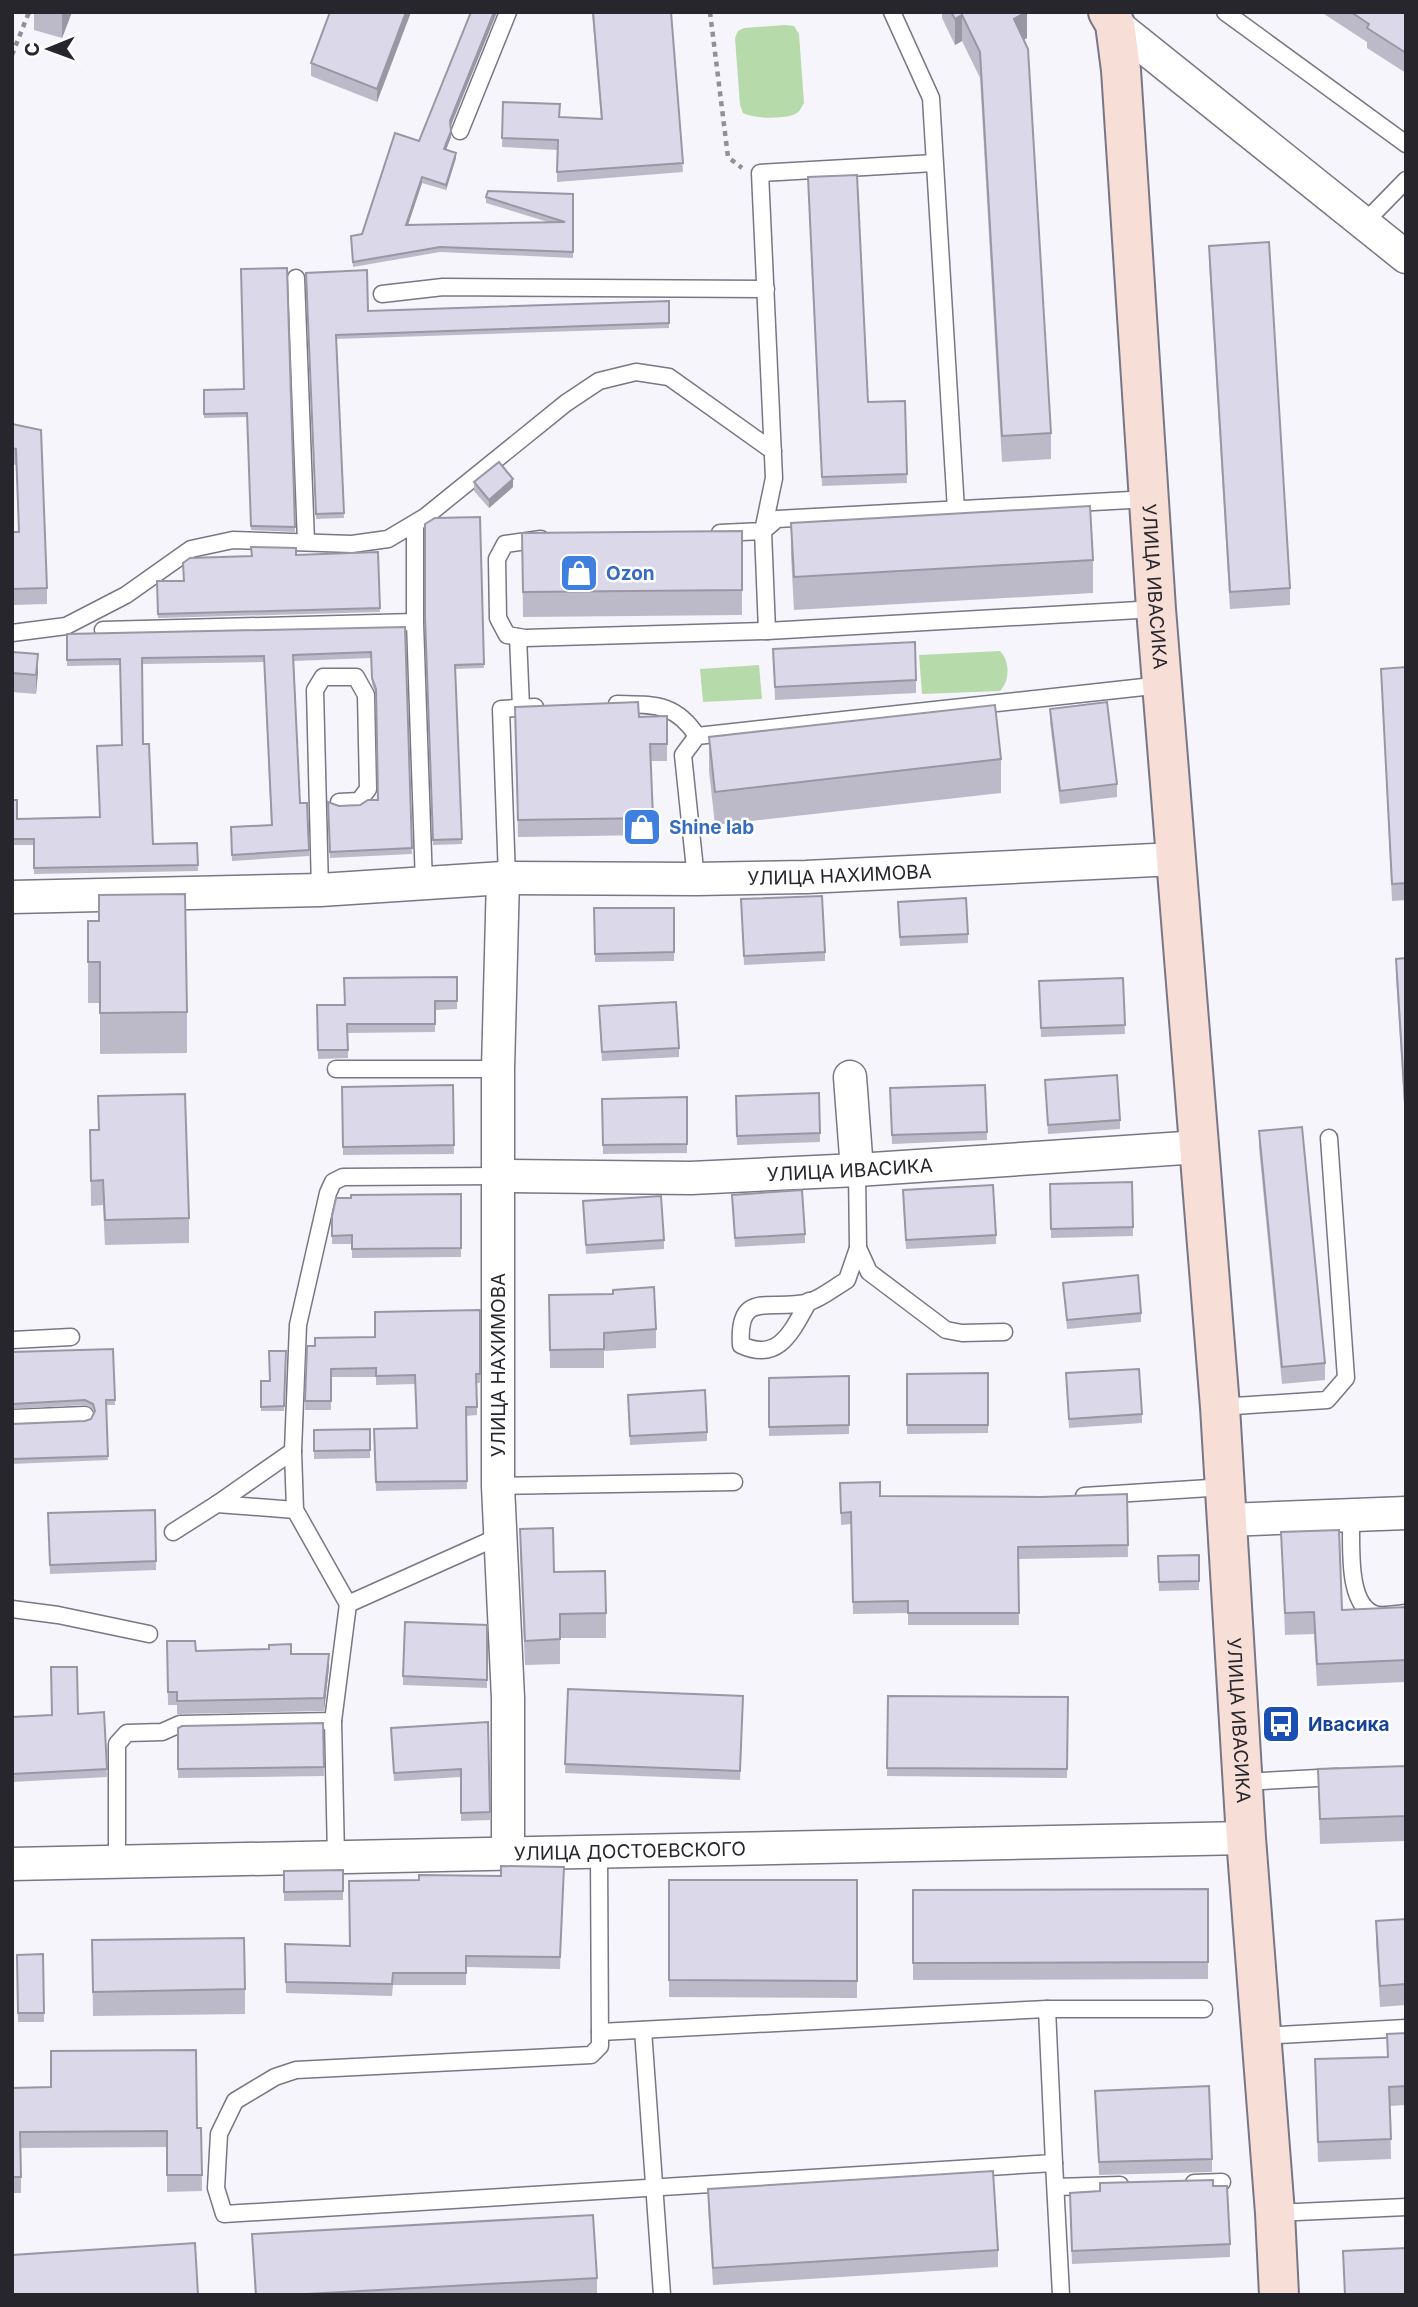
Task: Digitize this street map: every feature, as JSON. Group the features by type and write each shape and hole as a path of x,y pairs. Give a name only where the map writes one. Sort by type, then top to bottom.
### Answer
{"main road":[{"name":"УЛИЦА ИВАСИКА","path":"1111,18 1121,70 1156,609 1220,1407 1242,1782 1279,2295"}],"street":[{"path":"1111,18 1406,257"},
{"name":"УЛИЦА НАХИМОВА","path":"12,897 320,890 505,878 696,879 820,876 1175,859"},
{"name":"УЛИЦА НАХИМОВА","path":"505,878 498,1069 498,1486 508,1698 508,1853"},
{"path":"850,1077 857,1170"},
{"name":"УЛИЦА ИВАСИКА","path":"498,1176 691,1178 857,1170 1199,1147"},
{"path":"1226,1504 1351,1515 1406,1513"},
{"name":"УЛИЦА ДОСТОЕВСКОГО","path":"12,1864 1246,1838"}],"lane":[{"path":"460,131 508,12"},
{"path":"892,12 931,99 956,510"},
{"path":"1225,12 1406,144"},
{"path":"767,631 763,531 774,478 760,173 934,163"},
{"path":"1364,223 1406,180"},
{"path":"296,278 306,542"},
{"path":"382,293 443,287 766,289"},
{"path":"12,633 66,625 126,595 191,549 233,540 352,544 388,539 415,524 566,403 598,381 636,372 669,377 773,451"},
{"path":"710,533 763,531 777,519 1149,499"},
{"path":"415,524 415,622 424,884"},
{"path":"552,539 505,544 497,559 498,618 507,635 518,637 767,631 1156,609"},
{"path":"103,630 415,622"},
{"path":"518,637 521,708"},
{"path":"320,890 315,690 323,677 356,677 366,695 368,789 359,801 340,802"},
{"path":"696,879 683,755 697,736 1162,685"},
{"path":"607,704 658,705 685,719 697,736"},
{"path":"505,878 501,709 546,706"},
{"path":"336,1069 498,1069"},
{"path":"1220,1407 1326,1400 1346,1378 1329,1138"},
{"path":"809,1301 847,1280 858,1248 857,1170"},
{"path":"336,1856 333,1721 348,1604 295,1510 293,1451 299,1325 328,1193 333,1182 343,1177 498,1176"},
{"path":"858,1248 869,1272 946,1330 962,1333 1004,1332"},
{"path":"12,1340 71,1337"},
{"path":"12,1418 85,1415"},
{"path":"173,1532 293,1451"},
{"path":"498,1486 734,1482"},
{"path":"1067,1497 1226,1504"},
{"path":"217,1504 295,1510"},
{"path":"1351,1515 1354,1588 1362,1607 1377,1615 1406,1613"},
{"path":"348,1604 500,1536"},
{"path":"12,1609 149,1633"},
{"path":"117,1862 117,1744 128,1733 162,1732 180,1724 333,1721"},
{"path":"1242,1782 1351,1777"},
{"path":"599,1852 600,2046 591,2055 296,2070 275,2077 235,2101 219,2134 216,2188 224,2214 1054,2163"},
{"path":"600,2032 1047,2009 1204,2009"},
{"path":"1047,2009 1061,2295"},
{"path":"1261,2036 1406,2028"},
{"path":"643,2030 662,2295"},
{"path":"1181,2183 1222,2182"},
{"path":"1056,2187 1139,2184"},
{"path":"1275,2213 1406,2207"}],"path":[{"path":"12,55 29,12"},
{"path":"710,12 728,157 744,169 760,173"}],"green space":[{"path":"794,26 799,34 804,103 797,113 788,116 775,118 743,113 740,105 735,38 738,31 744,28"},
{"path":"1000,651 1006,660 1007,671 1006,682 1000,691 922,694 919,655"},
{"path":"759,665 762,699 703,702 700,669"}],"building":[{"path":"330,12 406,12 377,89 311,63"},
{"path":"471,12 494,12 450,121 451,131 444,149 456,153 446,185 422,177 406,225 565,222 486,197 488,191 573,194 573,252 440,247 353,262 351,236 362,234 395,133 419,141"},
{"path":"593,12 671,12 683,163 557,172 558,140 502,138 503,102 560,104 559,117 602,119"},
{"path":"951,12 1026,12 1014,19 1028,49 1051,433 1002,436 980,52 962,15 955,19"},
{"path":"1351,12 1406,12 1406,53 1367,28 1369,24"},
{"path":"857,175 868,402 905,401 907,474 822,477 808,177"},
{"path":"1269,242 1290,588 1230,592 1209,246"},
{"path":"287,268 295,527 251,526 247,413 204,414 204,390 244,389 241,269"},
{"path":"367,270 368,311 669,301 669,323 336,335 344,513 316,514 306,273"},
{"path":"12,424 41,430 47,588 12,589 12,532 19,532 16,449 12,448"},
{"path":"499,462 513,479 489,500 474,482"},
{"path":"1090,506 1093,560 794,577 791,523"},
{"path":"480,517 484,664 455,665 462,839 433,840 425,617 425,524 435,518"},
{"path":"742,531 742,590 523,592 522,533"},
{"path":"251,547 296,548 296,555 378,552 380,608 158,614 157,581 184,581 183,563 190,558 252,556"},
{"path":"405,627 412,848 330,852 328,802 339,806 360,805 368,800 378,800 376,689 372,678 371,652 293,655 300,803 307,803 309,850 232,855 231,827 272,825 264,656 142,658 143,744 149,744 153,844 197,843 198,865 34,868 34,839 12,839 12,800 17,800 17,819 100,817 97,746 122,745 120,659 67,660 67,634"},
{"path":"915,642 916,680 775,687 773,649"},
{"path":"12,652 38,654 36,675 12,673"},
{"path":"1406,667 1406,883 1392,884 1381,669"},
{"path":"638,702 639,717 667,716 667,744 650,744 653,818 518,820 515,707"},
{"path":"1107,702 1117,784 1060,791 1050,709"},
{"path":"995,705 1001,759 715,792 709,737"},
{"path":"185,894 187,1012 100,1013 100,962 88,962 88,921 99,921 99,895"},
{"path":"822,896 825,952 744,956 741,899"},
{"path":"966,898 968,934 900,937 898,902"},
{"path":"594,908 674,908 674,952 595,954"},
{"path":"1406,958 1406,1119 1396,959"},
{"path":"457,977 457,1001 435,1001 435,1024 347,1024 348,1050 318,1050 317,1005 345,1005 344,978"},
{"path":"1123,978 1125,1025 1041,1028 1039,981"},
{"path":"676,1002 679,1048 602,1052 599,1006"},
{"path":"1117,1075 1120,1120 1048,1125 1045,1080"},
{"path":"453,1085 454,1145 343,1147 342,1087"},
{"path":"985,1085 987,1132 892,1135 890,1088"},
{"path":"819,1093 820,1133 737,1136 736,1096"},
{"path":"185,1094 189,1218 105,1220 103,1180 91,1181 90,1130 99,1130 98,1096"},
{"path":"687,1097 687,1144 603,1145 602,1099"},
{"path":"1302,1127 1325,1363 1282,1367 1259,1131"},
{"path":"1132,1182 1133,1227 1051,1229 1050,1184"},
{"path":"993,1185 996,1235 906,1240 903,1190"},
{"path":"802,1190 805,1234 735,1238 732,1195"},
{"path":"461,1194 461,1248 352,1249 352,1235 332,1236 336,1198 351,1198 351,1195"},
{"path":"661,1196 664,1240 586,1245 583,1201"},
{"path":"1138,1275 1141,1313 1067,1320 1063,1283"},
{"path":"654,1287 656,1329 604,1333 604,1349 550,1350 549,1295 613,1294 613,1290"},
{"path":"480,1310 477,1407 466,1407 467,1481 376,1482 374,1429 417,1428 415,1375 376,1376 376,1368 331,1369 331,1401 305,1401 307,1346 315,1346 315,1338 375,1337 375,1312"},
{"path":"113,1349 115,1400 106,1400 108,1456 12,1459 12,1424 85,1421 91,1419 95,1411 93,1404 85,1400 12,1404 12,1352"},
{"path":"269,1351 286,1351 284,1406 261,1407 261,1381 270,1381"},
{"path":"1139,1369 1142,1414 1069,1419 1066,1373"},
{"path":"988,1373 988,1425 907,1425 907,1374"},
{"path":"849,1376 849,1425 769,1427 769,1378"},
{"path":"705,1390 707,1432 630,1436 628,1395"},
{"path":"370,1429 370,1450 314,1451 314,1430"},
{"path":"880,1482 880,1496 1041,1497 1127,1494 1128,1545 1018,1547 1019,1613 908,1613 908,1601 853,1602 851,1512 841,1513 840,1483"},
{"path":"155,1510 156,1561 50,1565 48,1513"},
{"path":"553,1528 554,1572 605,1571 606,1613 560,1614 560,1639 525,1641 520,1529"},
{"path":"1339,1530 1342,1610 1406,1607 1406,1660 1317,1664 1314,1612 1285,1613 1281,1532"},
{"path":"1199,1555 1199,1581 1159,1582 1158,1556"},
{"path":"405,1622 487,1625 487,1680 403,1676"},
{"path":"167,1641 195,1641 196,1651 269,1649 269,1645 291,1644 291,1654 329,1654 324,1698 177,1701 177,1692 168,1692"},
{"path":"51,1667 77,1667 78,1714 104,1712 107,1769 12,1774 12,1717 52,1715"},
{"path":"568,1689 743,1696 740,1771 565,1764"},
{"path":"888,1696 1068,1697 1067,1769 887,1768"},
{"path":"488,1722 490,1812 461,1813 461,1769 394,1773 391,1728"},
{"path":"323,1723 324,1767 178,1769 178,1728 182,1726"},
{"path":"1406,1766 1406,1816 1320,1819 1318,1769"},
{"path":"501,1866 564,1867 560,1957 466,1956 466,1973 393,1973 392,1984 286,1982 285,1944 350,1946 349,1881 419,1880 419,1875 501,1876"},
{"path":"343,1870 343,1891 284,1892 284,1871"},
{"path":"669,1880 857,1880 857,1981 669,1980"},
{"path":"1208,1889 1208,1962 913,1963 913,1890"},
{"path":"1406,1919 1406,1984 1380,1986 1376,1921"},
{"path":"244,1938 245,1989 93,1992 92,1940"},
{"path":"43,1954 44,2013 18,2013 17,1955"},
{"path":"1406,2033 1406,2086 1389,2087 1391,2139 1318,2142 1315,2059 1388,2057 1387,2034"},
{"path":"196,2050 197,2128 201,2128 202,2175 167,2175 167,2131 20,2132 21,2177 12,2177 12,2088 51,2087 51,2051"},
{"path":"1209,2086 1212,2159 1099,2162 1095,2091"},
{"path":"993,2171 998,2250 713,2268 708,2189"},
{"path":"1213,2180 1213,2186 1227,2186 1230,2244 1072,2251 1070,2193 1100,2191 1100,2183"},
{"path":"593,2215 597,2278 256,2295 252,2234"},
{"path":"195,2243 198,2295 12,2295 12,2255"},
{"path":"1406,2248 1406,2295 1345,2295 1343,2251"}],"place":[{"name":"Ozon","path":"579,573"},
{"name":"Shine lab","path":"642,827"},
{"name":"Ивасика","path":"1281,1724"}]}
